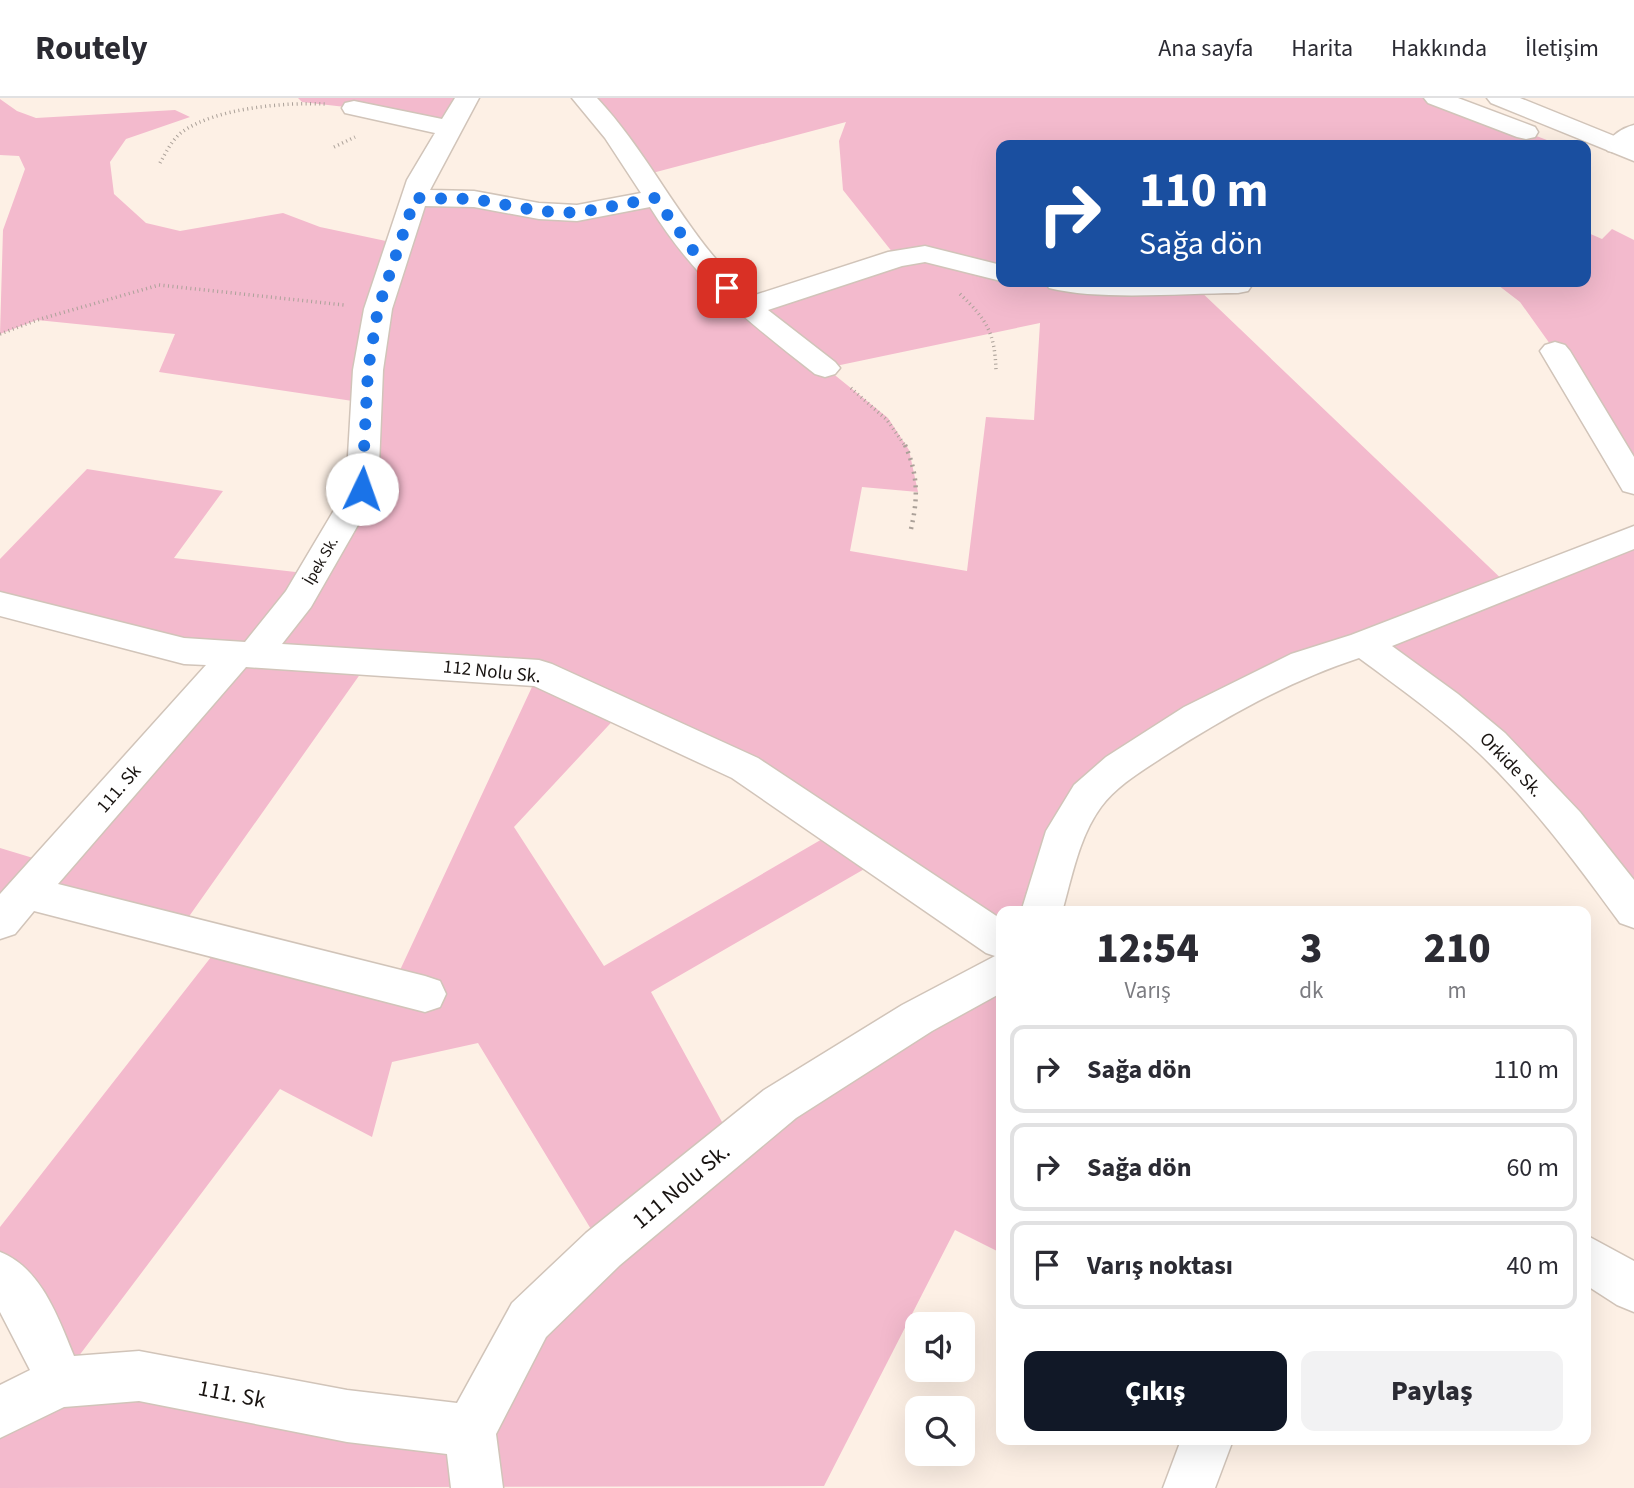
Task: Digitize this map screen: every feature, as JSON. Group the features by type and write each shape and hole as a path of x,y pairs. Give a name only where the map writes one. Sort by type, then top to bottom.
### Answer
{"main road":[{"name":"İpek Sk.","path":"245,655 299,598 362,489 368,370 378,309 420,180 467,98"},
{"path":"584,98 614,132 655,198 695,253 747,307 825,368"},
{"path":"1436,98 1547,140"},
{"path":"1499,98 1628,144"},
{"path":"354,108 448,128"},
{"path":"1591,157 1634,175"},
{"path":"415,198 474,199 539,211 577,213 655,198"},
{"path":"747,307 898,258 925,254 996,272"},
{"path":"1555,351 1634,484"},
{"path":"1043,906 1066,831 1088,795 1119,767 1198,717 1304,663 1364,644 1634,537"},
{"name":"112 Nolu Sk.","path":"0,604 184,651 539,673 745,768 996,938"},
{"name":"Orkide Sk.","path":"1364,644 1434,694 1492,743 1556,812 1634,911"},
{"name":"111. Sk","path":"14,908 245,655"},
{"path":"14,908 425,994"},
{"name":"111 Nolu Sk.","path":"470,1431 528,1320 603,1249 780,1104 917,1018 996,975"},
{"path":"1591,1261 1634,1288"},
{"path":"0,1275 15,1290 36,1326 60,1381"},
{"name":"111. Sk","path":"0,1412 60,1381 139,1376 347,1416 470,1431"},
{"path":"470,1431 477,1488"},
{"path":"1189,1488 1205,1445"}],"path":[{"path":"160,163 168,146 184,130 203,122 251,109 302,102 354,108"},
{"path":"898,258 954,290 984,317 996,342 996,371"},
{"path":"0,334 37,320 159,285 378,309"},
{"path":"825,368 888,418 909,450 918,492 910,533"}],"shaded area":[{"path":"298,98 467,98 448,128 354,108 302,102"},
{"path":"584,98 1436,98 1547,140 996,140 996,287 1196,287 1509,586 1634,537 1634,911 1556,812 1364,644 1119,767 1044,906 996,906 996,938 880,860 651,992 733,1142 996,975 996,1250 955,1230 913,1312 905,1312 905,1328 824,1486 0,1488 0,1412 59,1381 0,1275 0,1227 222,943 394,983 538,674 368,663 178,932 28,893 0,922 0,848 53,864 236,655 0,604 0,559 87,469 223,491 174,558 313,574 362,490 366,403 159,372 175,334 37,320 0,334 3,230 25,169 19,156 0,155 0,99 17,111 36,118 175,110 190,117 126,139 110,162 114,194 146,223 180,231 283,213 320,227 400,244 415,198 539,211 655,198 747,307 897,258 843,190 839,141 846,122 641,176","holes":["1040,323 1034,420 986,417 967,571 850,551 862,487 918,492 909,450 888,418 826,368","621,712 836,831 604,966 514,827","478,1043 603,1249 470,1431 60,1381 280,1089 372,1137 392,1062"]},
{"path":"1612,229 1634,240 1634,484 1555,351 1520,302 1500,287 1591,287 1591,234 1602,239"}],"route":[{"path":"362,489 368,370 378,309 415,198 474,199 539,211 577,213 655,198 695,253 727,288"}]}
